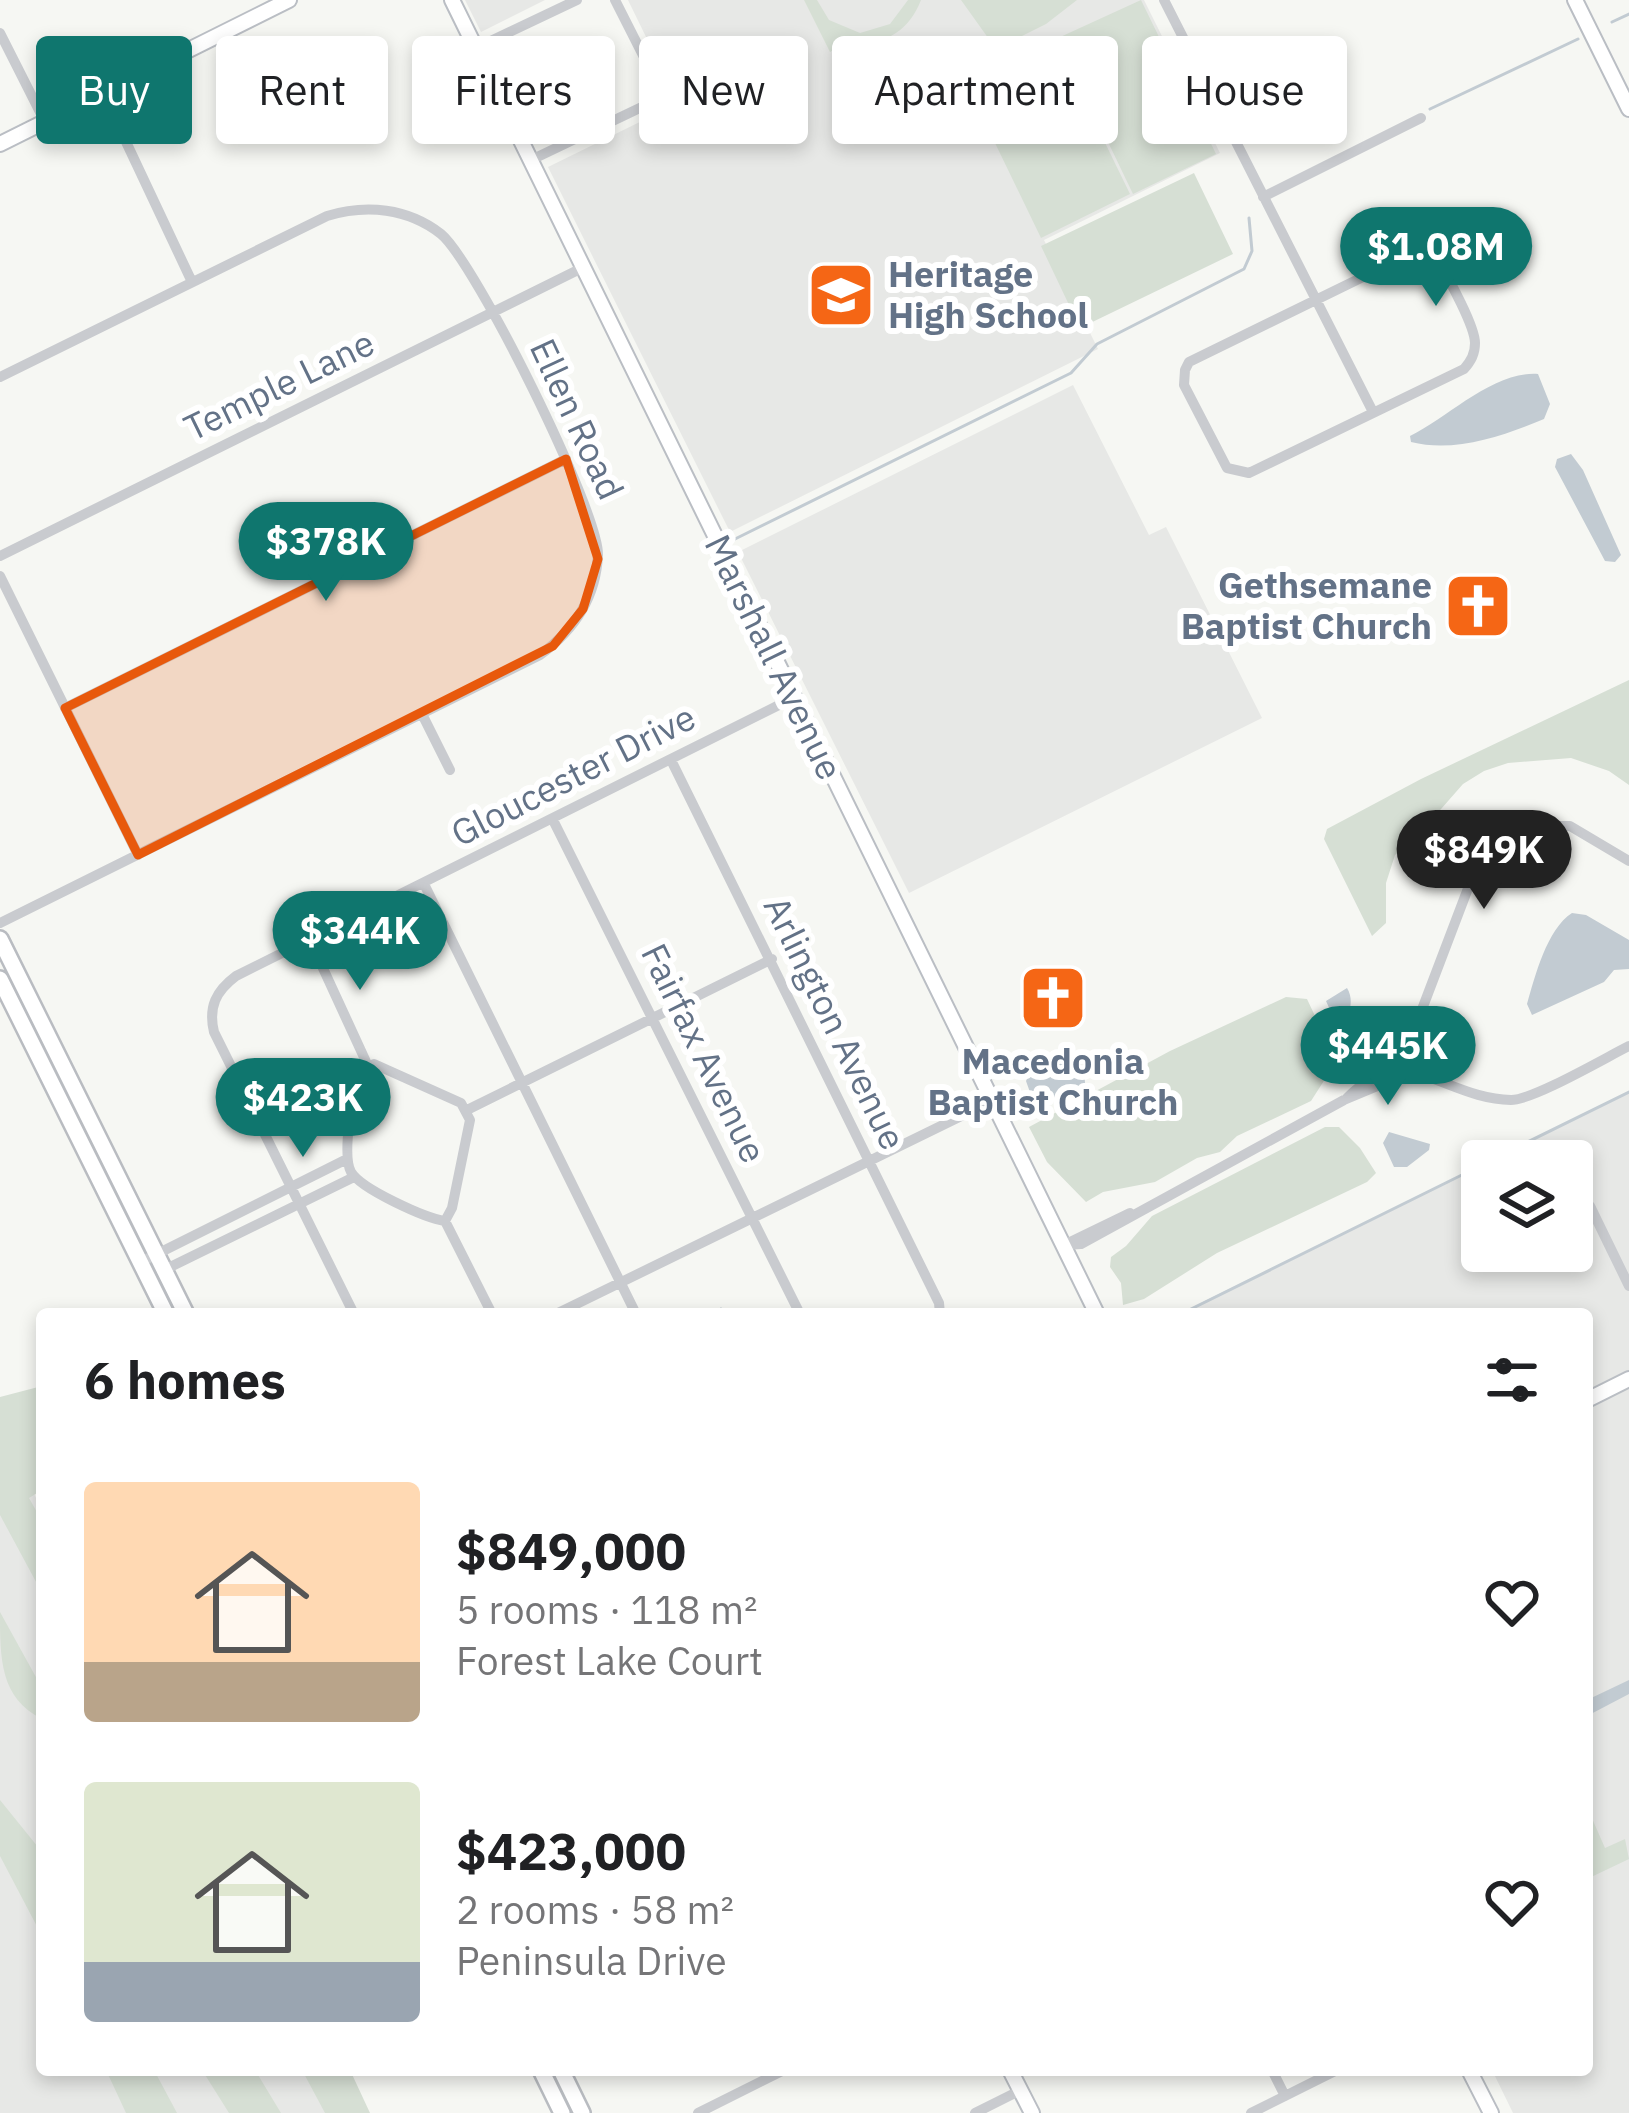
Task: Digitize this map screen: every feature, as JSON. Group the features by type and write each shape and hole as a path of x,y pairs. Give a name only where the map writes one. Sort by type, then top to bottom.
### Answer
{"main road":[{"path":"0,939 152,1266 164,1308"},
{"path":"0,979 152,1266 182,1308"},
{"path":"544,2076 562,2113"},
{"path":"564,2076 582,2113"}],"street":[{"path":"192,49 290,0"},
{"name":"Marshall Avenue","path":"452,0 470,36"},
{"path":"502,36 578,0"},
{"path":"531,160 650,100 654,77 615,0"},
{"path":"1165,0 1372,412"},
{"path":"1575,0 1629,109"},
{"path":"0,33 36,104"},
{"path":"1263,197 1421,118"},
{"path":"0,144 36,126"},
{"path":"127,144 192,282"},
{"name":"Marshall Avenue","path":"523,144 1094,1308"},
{"name":"Ellen Road","path":"0,377 327,216 358,209 412,217 444,237 467,264 566,459 597,538 596,569 583,609 568,631 540,656 0,923"},
{"path":"1414,252 1434,259 1475,339 1470,362 1249,473 1227,468 1184,385 1184,370 1199,356 1314,298 1414,252"},
{"name":"Temple Lane","path":"0,556 584,267"},
{"path":"65,709 566,459"},
{"path":"0,576 138,855"},
{"name":"Gloucester Drive","path":"290,1187 212,1022 213,1001 227,983 793,698"},
{"path":"422,714 450,770"},
{"name":"Arlington Avenue","path":"671,760 939,1308"},
{"name":"Fairfax Avenue","path":"553,820 797,1308"},
{"path":"1064,1246 1081,1244 1344,1100 1392,1080 1403,1069 1443,952 1483,860 1552,826 1570,826 1629,861"},
{"path":"424,884 633,1308"},
{"path":"310,940 368,1066"},
{"path":"467,1110 772,959"},
{"path":"1403,1069 1425,1079 1513,1100 1629,1046"},
{"path":"445,1221 452,1208 470,1120 467,1110 383,1065 368,1066 358,1079 347,1159 354,1177 445,1221 489,1308"},
{"path":"568,1308 992,1101"},
{"path":"152,1266 347,1159"},
{"path":"152,1266 354,1177"},
{"path":"290,1187 351,1308"},
{"path":"1593,1212 1629,1286"},
{"path":"1593,1397 1629,1379"},
{"path":"698,2113 772,2076"},
{"path":"1013,2076 1032,2113"},
{"path":"1275,2076 1285,2096"},
{"path":"1251,2113 1325,2076"},
{"path":"1472,2076 1491,2113"},
{"path":"974,2113 1021,2090"}],"highlighted area":[{"path":"566,459 598,559 583,609 553,646 138,855 65,708"}],"shaded area":[{"path":"465,0 545,0 481,32"},
{"name":"Heritage High School","path":"628,0 1144,0 1162,36 1142,36 1142,144 1216,144 1220,153 1044,240 1098,349 730,532 548,167 595,144 615,144 615,134 639,122 639,144 808,144 808,36 646,36"},
{"path":"804,0 817,0 829,20 860,33 890,24 908,0 921,0 908,23 892,36 832,36 830,52"},
{"path":"961,0 1077,0 1022,36 987,36"},
{"path":"1141,0 1159,36 1142,36 1142,144 1211,144 1216,154 1133,194 1109,144 1118,144 1118,36 1062,36"},
{"path":"996,144 1106,144 1130,194 1041,238"},
{"path":"1194,173 1233,254 1080,328 1041,246"},
{"path":"1538,374 1550,404 1544,419 1462,444 1411,442 1410,436 1488,387"},
{"path":"1073,385 1149,535 1166,527 1262,718 909,893 738,552"},
{"path":"1571,454 1583,470 1621,555 1615,562 1605,561 1555,467 1557,459"},
{"path":"1629,680 1629,785 1609,771 1571,758 1508,763 1484,771 1463,784 1395,855 1386,883 1386,923 1372,936 1324,839 1327,829"},
{"path":"1572,913 1586,915 1629,940 1629,969 1614,970 1604,982 1532,1015 1527,1004 1543,954"},
{"path":"1347,988 1351,1005 1340,1032 1326,1001"},
{"path":"1286,997 1307,999 1340,1069 1327,1076 1311,1101 1155,1182 1103,1192 1086,1202 1047,1162 1029,1127 1170,1051"},
{"path":"1071,1057 1084,1067 1085,1083 1045,1103 1032,1098 1026,1081 1029,1074"},
{"path":"1629,1091 1629,2113 1513,2113 1495,2076 1593,2076 1593,1308 1190,1308 1461,1175 1461,1272 1593,1272 1593,1140 1532,1140"},
{"path":"1325,1127 1339,1127 1360,1148 1376,1173 1367,1182 1217,1253 1144,1299 1123,1305 1111,1257 1152,1216"},
{"path":"1389,1132 1430,1144 1429,1150 1407,1167 1394,1167 1383,1143"},
{"path":"36,1388 36,1494 29,1498 36,1510 36,1582 0,1515 0,1397"},
{"path":"0,1425 36,1498 36,2076 322,2076 340,2113 0,2113"},
{"path":"0,1612 36,1677 36,1715 10,1688 2,1661"},
{"path":"1629,1680 1629,1694 1593,1713 1593,1697"},
{"path":"0,1800 36,1845 36,1925 0,1856"},
{"path":"1593,1821 1605,1848 1625,1839 1629,1859 1593,1876"},
{"path":"109,2076 157,2076 177,2113 126,2113"},
{"path":"206,2076 259,2076 281,2113 229,2113"},
{"path":"305,2076 353,2076 370,2113 325,2113"}],"waterway":[{"path":"1612,22 1629,14"},
{"path":"1430,109 1578,39"},
{"path":"735,539 1071,373 1097,344 1244,269 1252,251 1249,218"},
{"path":"1532,1140 1629,1092"},
{"path":"1193,1308 1461,1175"}],"place":[{"name":"Heritage High School","path":"841,295"},
{"name":"Gethsemane Baptist Church","path":"1478,606"},
{"name":"Macedonia Baptist Church","path":"1053,998"}]}
